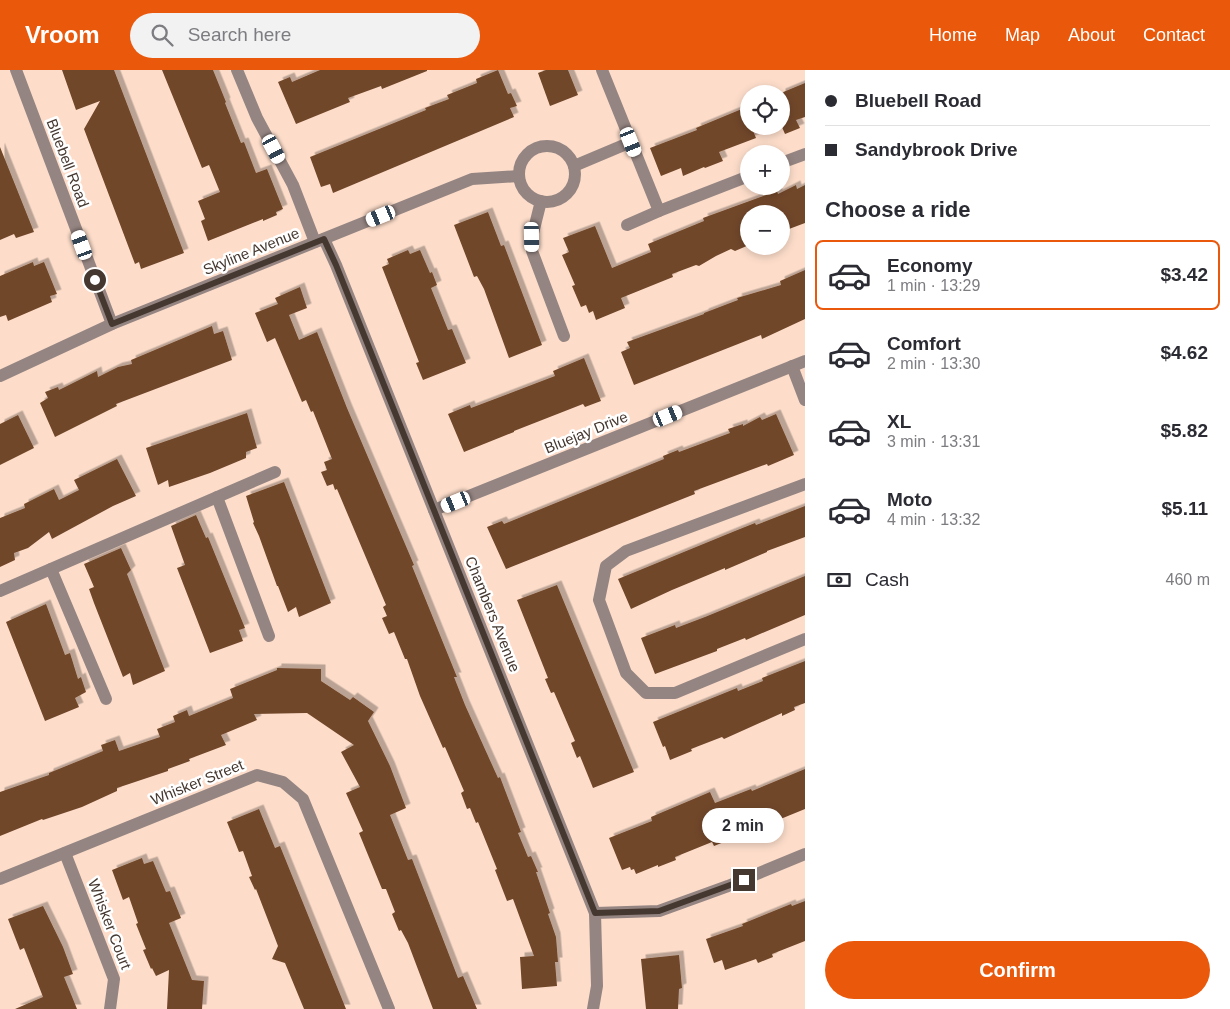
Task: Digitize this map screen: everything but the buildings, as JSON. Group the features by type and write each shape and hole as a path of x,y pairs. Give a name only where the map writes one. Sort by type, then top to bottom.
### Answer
{"street":[{"name":"Bluebell Road","path":"16,70 112,324"},
{"name":"Chambers Avenue","path":"238,70 257,118 293,185 319,241 340,274 595,913 597,986 593,1009"},
{"path":"602,70 659,211"},
{"path":"574,166 631,142"},
{"path":"542,147 555,148 567,154 574,166 573,187 557,201 536,200 524,190 519,176 522,162 530,152 542,147"},
{"path":"790,160 805,154"},
{"name":"Skyline Avenue","path":"0,376 112,324 472,179 519,176"},
{"path":"627,225 740,180"},
{"path":"541,201 532,237 532,251 564,336"},
{"name":"Bluejay Drive","path":"434,510 805,361"},
{"path":"792,366 805,400"},
{"path":"0,592 275,472"},
{"path":"805,484 626,551 606,566 599,600 626,673 646,693 675,693 805,639"},
{"path":"217,497 270,636"},
{"path":"52,569 106,699"},
{"name":"Whisker Street","path":"0,879 257,775 283,782 303,799 389,1009"},
{"name":"Whisker Court","path":"65,853 114,979 110,1009"},
{"path":"595,913 659,911 728,886 805,854"}],"route":[{"path":"95,280 112,324 324,239 595,913 659,911 744,880"}]}
